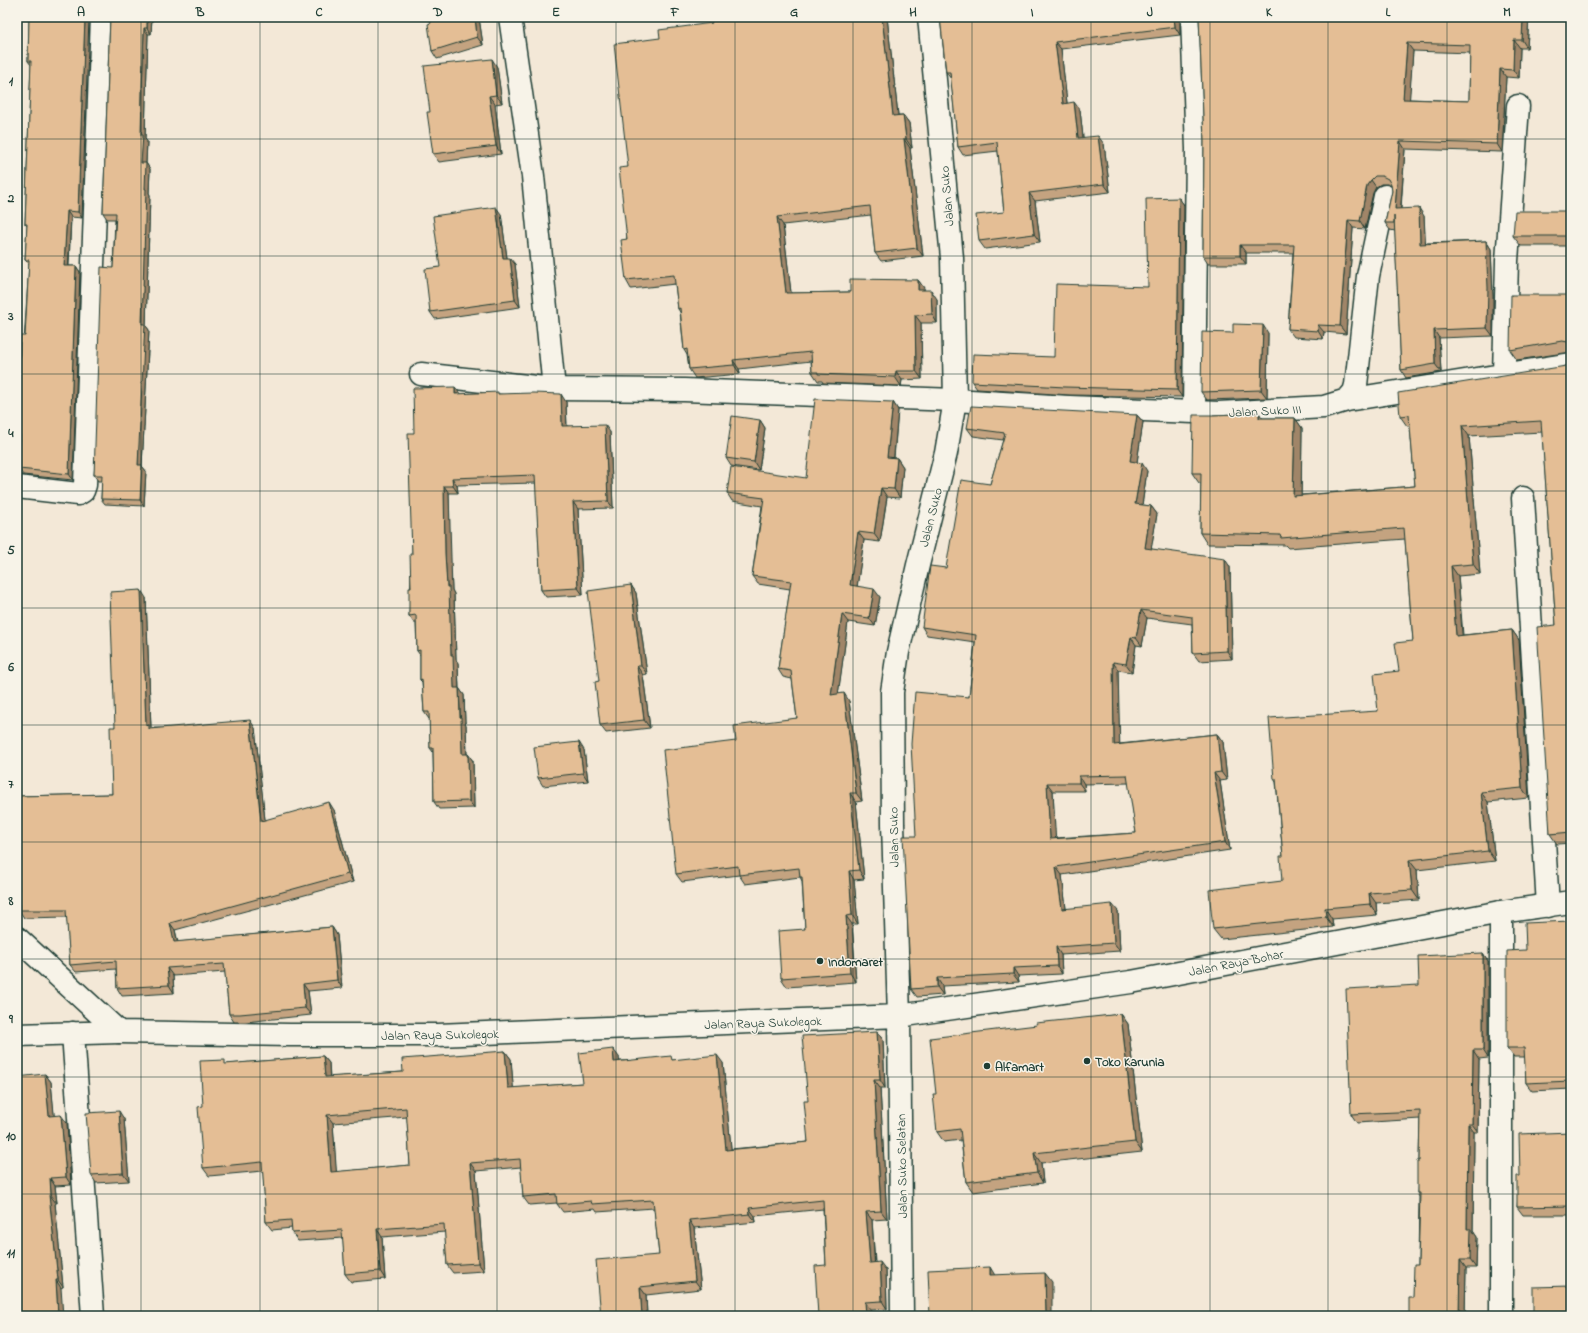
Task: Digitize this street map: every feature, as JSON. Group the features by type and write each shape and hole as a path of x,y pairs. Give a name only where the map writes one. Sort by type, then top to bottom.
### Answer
{"street":[{"path":"17,487 78,494 83,491 85,485 102,17"},
{"path":"510,17 533,176 554,389"},
{"name":"Jalan Suko","path":"899,1016 893,824 892,692 898,652 946,453 955,400 952,258 929,17"},
{"path":"1192,17 1197,150 1194,412"},
{"path":"1504,374 1507,262 1518,106"},
{"path":"1347,400 1354,392 1356,385 1368,276 1385,196"},
{"name":"Jalan Suko III","path":"421,374 554,389 684,390 955,400 1069,407 1219,413 1324,407 1347,400 1571,364"},
{"path":"1523,498 1548,906"},
{"name":"Jalan Raya Bohar","path":"899,1016 1131,982 1501,912 1571,902"},
{"path":"1501,912 1501,1316"},
{"path":"17,938 119,1032"},
{"name":"Jalan Raya Sukolegok","path":"17,1034 119,1032 290,1035 438,1035 899,1016"},
{"name":"Jalan Suko Selatan","path":"899,1016 902,1316"},
{"path":"73,1033 93,1316"}],"building":[{"path":"29,17 85,17 78,212 67,211 64,266 76,266 69,474 19,469 20,435 18,435 20,336 25,336 29,260 25,260 27,224 25,224 31,61 28,61"},
{"path":"110,17 147,17 147,28 144,28 141,135 143,135 141,163 146,163 146,189 142,324 145,324 138,465 142,465 140,500 101,499 102,475 94,475 101,267 113,268 116,213 103,213"},
{"path":"430,17 475,17 477,37 432,51 428,24 431,23"},
{"path":"710,17 882,17 893,116 903,115 906,139 904,139 917,248 875,253 870,206 777,217 786,293 850,292 850,279 918,280 918,290 931,290 932,314 915,315 916,371 896,371 895,377 818,374 818,372 812,372 811,352 733,360 734,365 689,369 687,349 684,350 680,308 678,309 674,275 626,280 621,240 627,239 619,168 628,167 614,44 660,38 659,30 712,23"},
{"path":"940,17 1174,17 1175,27 1055,42 1063,104 1074,102 1078,138 1098,136 1104,184 1029,193 1034,234 979,241 976,215 1004,212 997,142 958,147 950,72 946,72"},
{"path":"1199,17 1523,17 1522,40 1514,40 1513,70 1500,69 1497,144 1400,141 1395,209 1419,208 1420,244 1486,241 1488,288 1487,328 1434,330 1435,364 1401,370 1394,216 1394,223 1385,223 1392,191 1388,179 1382,176 1375,176 1371,180 1367,185 1360,221 1348,220 1340,326 1318,325 1318,331 1288,329 1294,245 1240,245 1240,256 1203,256 1204,141","holes":["1407,43 1470,45 1469,101 1403,99"]},
{"path":"492,59 496,95 489,96 496,146 433,154 427,112 430,112 424,66"},
{"path":"1179,198 1177,390 1065,387 972,382 973,354 1054,357 1056,284 1148,287 1146,199"},
{"path":"496,207 503,258 510,258 515,300 430,312 425,269 440,267 433,216"},
{"path":"1515,211 1571,211 1571,344 1562,341 1510,350 1511,295 1569,295 1569,236 1513,236"},
{"path":"1233,324 1263,325 1261,390 1201,392 1202,332 1233,333"},
{"path":"1571,364 1571,832 1550,834 1537,627 1556,625 1541,421 1462,426 1473,564 1451,566 1456,636 1512,630 1522,788 1481,792 1488,851 1409,860 1412,890 1369,893 1370,904 1325,908 1326,917 1213,929 1209,890 1282,881 1280,856 1283,856 1269,718 1378,711 1374,674 1399,671 1395,643 1413,641 1404,528 1281,538 1280,535 1200,533 1201,473 1192,473 1193,415 1259,413 1259,418 1295,418 1293,496 1415,486 1409,415 1400,416 1398,393"},
{"path":"455,387 455,394 498,392 498,394 561,394 562,426 605,425 608,501 573,502 578,588 541,590 535,475 452,478 453,486 444,486 445,553 447,587 449,587 451,655 453,655 454,688 459,688 462,754 468,754 469,801 434,802 433,748 430,748 429,712 424,712 422,679 420,680 420,650 417,651 416,615 409,616 409,588 411,588 410,554 412,554 408,433 414,433 413,388"},
{"path":"815,399 893,402 887,457 897,458 894,489 881,488 874,534 858,532 850,585 874,589 869,618 842,614 831,695 844,693 856,793 850,793 859,870 849,871 852,915 846,916 850,973 781,978 778,931 805,929 802,877 800,877 799,868 739,875 738,866 676,874 663,750 736,741 734,726 797,718 791,671 778,669 791,581 752,576 764,498 727,493 731,467 806,478"},
{"path":"971,406 1137,415 1130,461 1142,463 1135,504 1151,506 1145,548 1225,559 1227,651 1193,653 1192,617 1141,610 1136,638 1131,637 1126,664 1113,662 1114,745 1217,734 1221,772 1214,773 1225,842 1056,867 1062,909 1112,904 1114,943 1056,947 1057,966 1013,968 1013,974 937,978 937,987 911,989 903,836 916,836 911,744 915,692 969,697 976,635 922,627 930,566 946,568 961,480 990,484 1005,433 967,428","holes":["1127,775 1136,833 1050,839 1047,783 1079,783 1079,776"]},
{"path":"732,416 760,420 754,462 726,458"},
{"path":"631,585 641,666 637,666 644,720 600,725 595,682 599,681 588,591"},
{"path":"141,590 146,726 149,725 149,729 250,720 261,821 329,802 348,874 170,923 174,942 332,927 337,980 303,984 305,1008 229,1014 224,964 167,968 169,985 117,988 116,961 70,965 66,910 19,910 17,796 112,794 110,727 115,727 110,592"},
{"path":"579,742 583,773 538,778 534,747"},
{"path":"1571,921 1571,1081 1526,1083 1524,1048 1507,1048 1507,951 1526,950 1525,923"},
{"path":"1483,953 1483,1050 1473,1050 1472,1124 1468,1124 1467,1229 1471,1229 1470,1260 1460,1260 1459,1316 1409,1316 1409,1298 1413,1298 1414,1265 1418,1265 1420,1193 1417,1193 1417,1161 1419,1161 1420,1111 1351,1114 1346,989 1419,985 1418,956"},
{"path":"1121,1014 1135,1142 1034,1153 1037,1173 966,1182 960,1129 937,1132 933,1094 936,1094 930,1038 1037,1025 1036,1023"},
{"path":"877,1032 880,1080 874,1080 881,1211 866,1212 870,1263 880,1262 882,1301 865,1302 866,1316 818,1316 815,1266 826,1265 823,1200 749,1208 750,1214 689,1220 695,1281 640,1287 642,1316 601,1316 596,1260 659,1255 653,1200 592,1204 591,1201 557,1204 556,1194 523,1197 520,1159 470,1163 478,1263 447,1265 444,1224 377,1229 380,1271 345,1274 342,1230 292,1233 291,1220 266,1222 262,1162 203,1168 198,1107 203,1106 200,1061 225,1060 225,1064 323,1056 325,1077 403,1072 402,1059 505,1051 508,1088 583,1083 579,1053 613,1049 614,1062 671,1056 672,1060 717,1055 726,1150 808,1142 804,1101 808,1101 802,1036","holes":["406,1108 410,1165 331,1172 327,1115"]},
{"path":"45,1074 49,1116 61,1115 66,1177 50,1178 51,1195 49,1195 58,1280 56,1280 58,1316 17,1316 17,1077"},
{"path":"119,1111 123,1173 91,1175 86,1113"},
{"path":"1571,1132 1571,1206 1517,1207 1517,1176 1520,1176 1519,1134"},
{"path":"990,1267 990,1275 1045,1273 1046,1316 930,1316 928,1270"},
{"path":"1571,1286 1571,1316 1533,1316 1533,1287"}],"place":[{"name":"Indomaret","path":"820,961"},
{"name":"Toko Karunia","path":"1087,1061"},
{"name":"Alfamart","path":"987,1066"}]}
